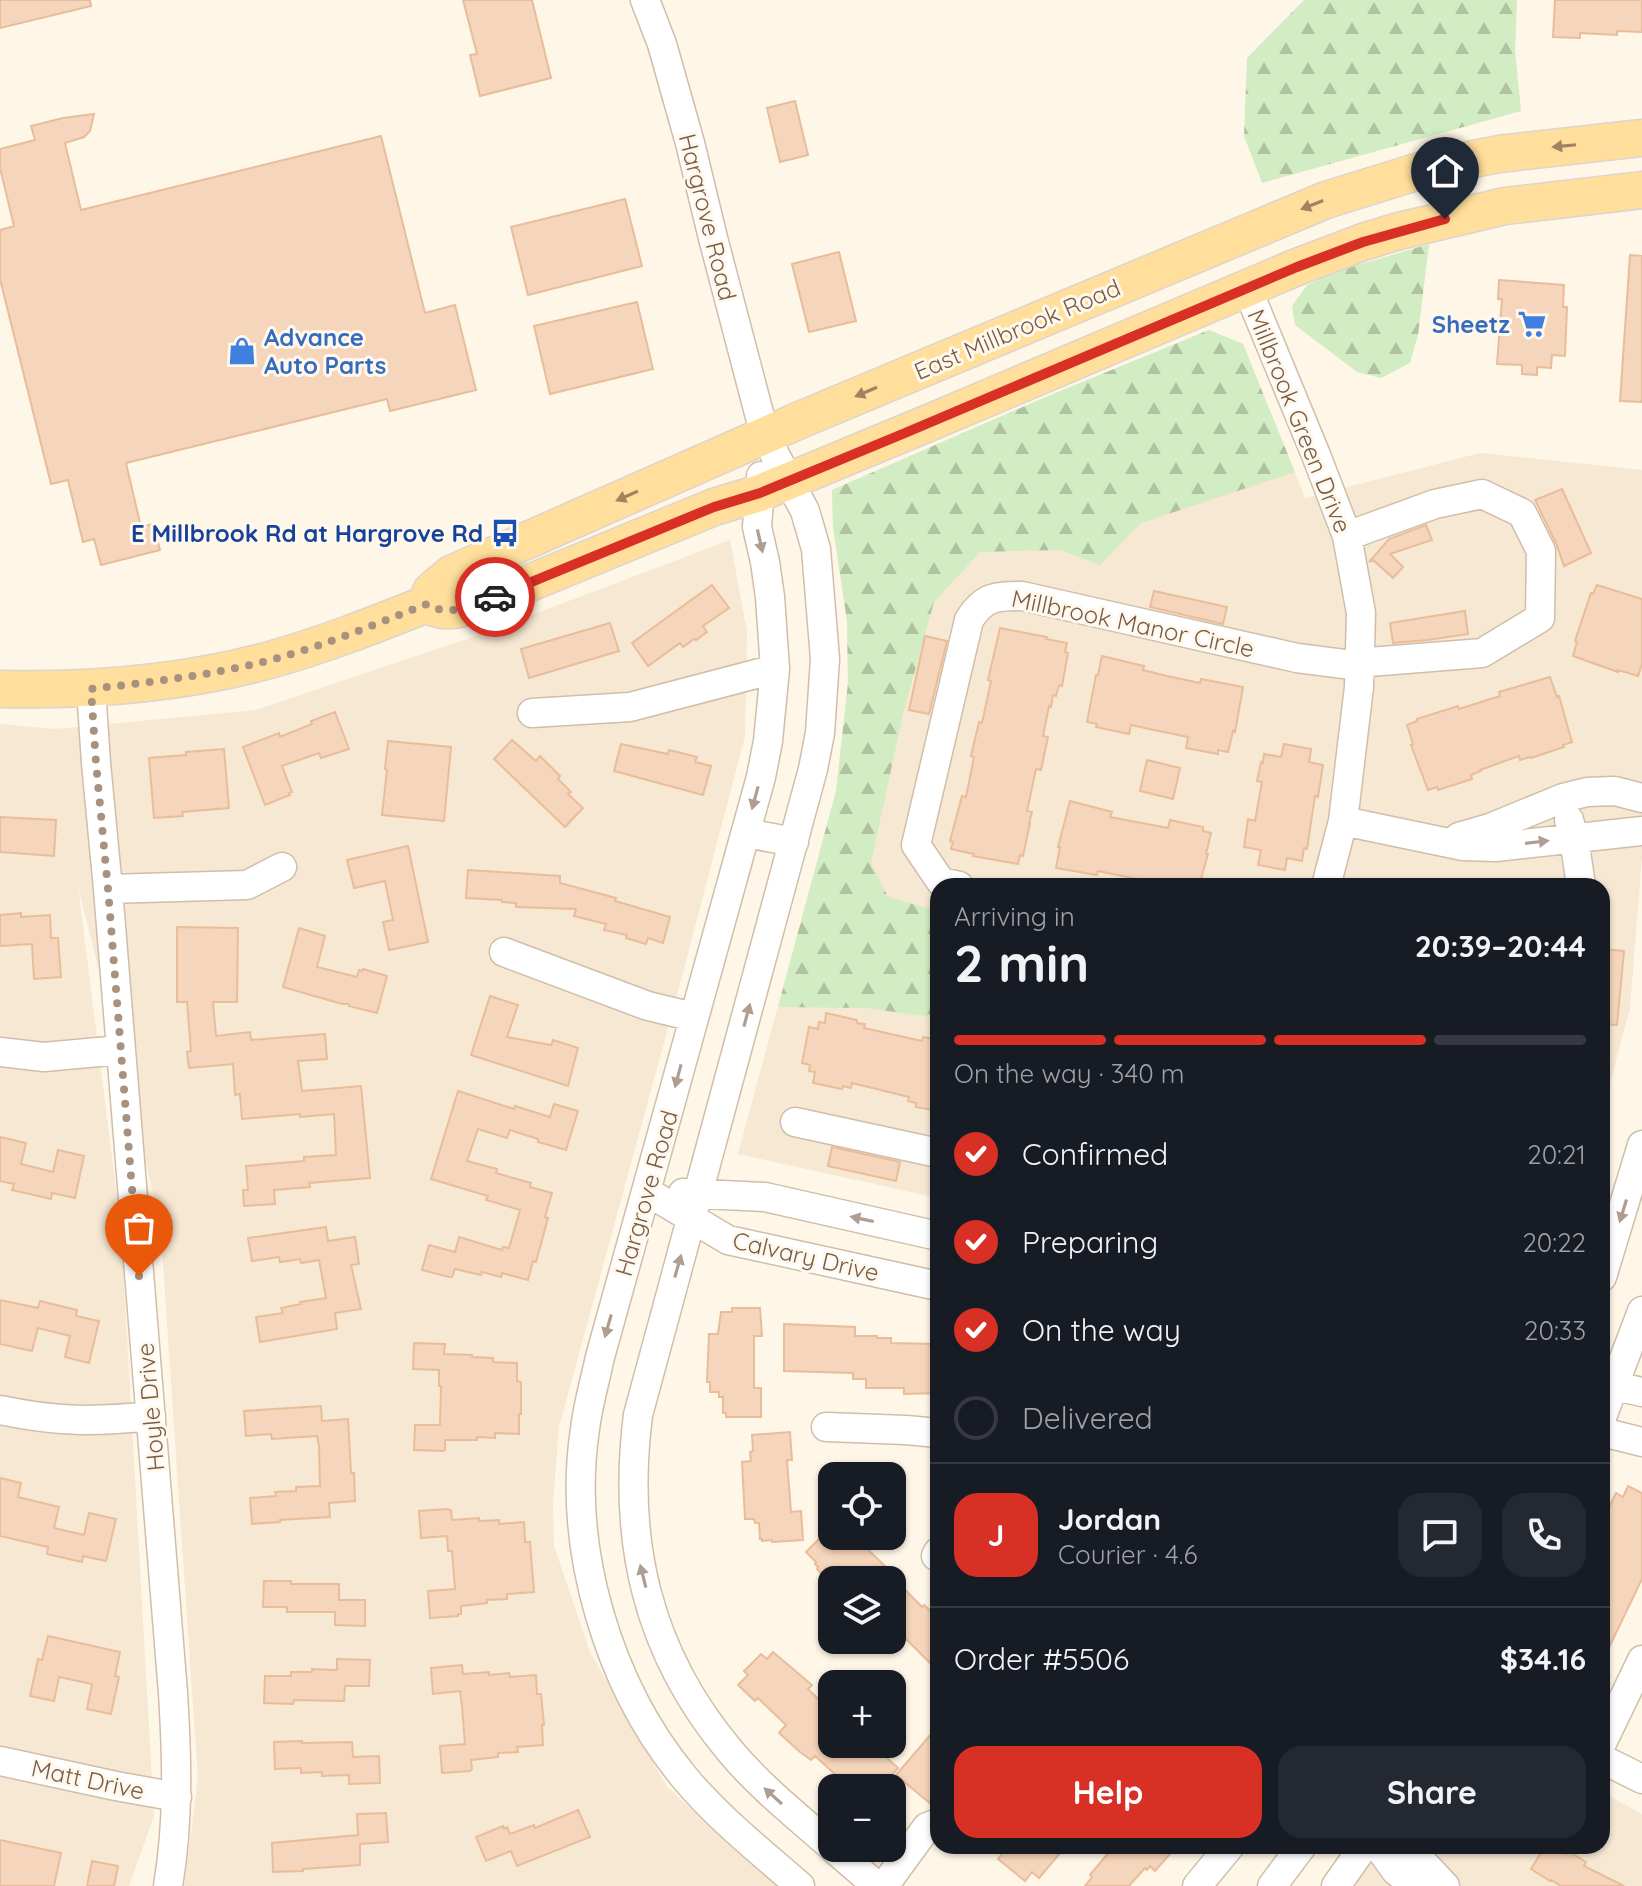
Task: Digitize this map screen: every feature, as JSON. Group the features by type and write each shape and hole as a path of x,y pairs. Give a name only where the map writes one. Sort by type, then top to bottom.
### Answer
{"main road":[{"name":"East Millbrook Road","path":"427,604 431,591 451,574 765,436 1326,200 1417,171 1499,154 1642,138"},
{"path":"0,689 91,689 168,680 265,661 427,604 436,610 466,607 714,507 774,487 1363,242 1469,213 1642,190"}],"street":[{"name":"Hargrove Road","path":"645,0 662,44 690,143 765,436 774,487 757,527 770,597 775,669 761,777 600,1357 584,1429 581,1503 584,1540 611,1650 631,1695 662,1748 709,1805 800,1886"},
{"name":"Millbrook Green Drive","path":"1247,288 1347,536 1361,613 1361,664 1343,821 1328,878"},
{"name":"Hargrove Road","path":"774,487 805,511 816,549 825,659 820,733 794,842 638,1415 634,1449 634,1523 639,1560 658,1629 689,1694 708,1724 756,1780 818,1834"},
{"path":"1347,536 1435,504 1482,494 1522,513 1541,551 1540,618 1482,653 1361,664"},
{"name":"Millbrook Manor Circle","path":"938,878 916,845 969,620 977,606 996,596 1022,596 1297,658 1361,664"},
{"path":"532,713 630,707 775,669"},
{"name":"Hoyle Drive","path":"91,689 173,1693 177,1797 168,1886"},
{"path":"1443,842 1587,792 1615,791 1642,798"},
{"path":"1563,798 1574,838 1580,878"},
{"path":"1343,821 1463,846 1496,847 1642,831"},
{"path":"746,833 794,842"},
{"path":"108,889 247,885 282,867"},
{"path":"504,952 648,1006 694,1017"},
{"path":"0,1052 44,1057 120,1050"},
{"path":"795,1122 930,1151"},
{"path":"1610,1251 1642,1145"},
{"name":"Calvary Drive","path":"646,1191 695,1206 765,1197 930,1234"},
{"name":"Calvary Drive","path":"695,1206 728,1240 930,1284"},
{"path":"1620,1387 1642,1311"},
{"path":"0,1410 67,1421 151,1416"},
{"path":"826,1427 930,1432"},
{"path":"1610,1434 1642,1442"},
{"path":"1610,1726 1642,1660"},
{"name":"Matt Drive","path":"0,1761 177,1797"},
{"path":"1610,1763 1642,1779"},
{"path":"884,1886 930,1826"},
{"path":"1197,1886 1223,1854"},
{"path":"1272,1886 1296,1854"},
{"path":"1336,1886 1358,1854"},
{"path":"1384,1854 1396,1871 1415,1886"},
{"path":"1415,1854 1445,1886"},
{"name":"Hargrove Road","path":"850,1862 877,1886"}],"shaded area":[{"path":"1209,330 1243,344 1305,498 1480,453 1642,470 1642,856 1630,1008 1610,1083 1610,878 930,878 930,1196 738,1154 836,791 848,683 847,621 833,527 832,490"},
{"path":"730,540 747,632 745,736 559,1427 553,1502 554,1546 590,1652 667,1787 777,1886 184,1886 198,1779 160,1220 78,886 121,1230 154,1816 129,1886 0,1886 0,724 56,729 256,710 487,632"},
{"path":"1610,1796 1642,1814 1642,1886 1349,1886 1375,1854 1610,1854"}],"green space":[{"path":"1304,0 1517,0 1515,50 1521,111 1262,183 1244,136 1247,58"},
{"path":"1429,244 1418,335 1410,363 1381,378 1357,372 1295,325 1292,306 1307,285 1341,270"},
{"path":"1209,330 1243,344 1295,472 1141,523 1100,565 1060,550 980,552 934,602 903,714 871,863 888,897 930,909 930,1017 866,1008 778,1007 836,791 848,683 847,621 833,527 832,490"}],"building":[{"path":"0,0 90,0 91,6 0,28"},
{"path":"463,0 532,0 551,78 480,96 470,55 477,54"},
{"path":"1555,0 1642,0 1642,32 1617,31 1617,35 1580,33 1580,38 1553,37"},
{"path":"795,101 808,155 780,162 767,108"},
{"name":"Advance Auto Parts","path":"94,114 90,131 84,137 65,143 81,210 381,136 425,313 455,305 476,390 390,411 387,399 126,463 141,527 153,524 160,550 101,565 94,539 83,542 68,480 51,484 0,279 0,230 14,226 0,168 0,149 35,140 31,126"},
{"path":"625,199 642,266 528,295 511,227"},
{"path":"839,252 856,321 809,332 792,264"},
{"path":"1630,255 1642,256 1642,402 1620,401"},
{"path":"1499,280 1564,285 1563,307 1567,307 1565,356 1552,355 1551,368 1537,367 1537,375 1522,374 1522,365 1497,364 1502,299 1498,299"},
{"path":"637,302 653,369 550,394 534,326"},
{"path":"1562,489 1591,553 1564,566 1535,500"},
{"path":"1426,525 1432,540 1390,554 1403,567 1393,578 1373,560 1369,562 1389,539"},
{"path":"712,585 729,608 703,626 707,632 696,640 683,647 680,643 648,666 632,643"},
{"path":"1597,585 1642,599 1642,664 1638,676 1573,656 1591,593"},
{"path":"1154,591 1227,607 1223,624 1150,607"},
{"path":"1465,611 1468,634 1393,643 1390,623"},
{"path":"610,623 619,651 529,678 521,649"},
{"path":"1000,628 1067,643 1065,652 1068,653 1062,686 1059,685 1049,706 1043,736 1048,737 1041,770 1036,769 1027,811 1032,812 1030,823 1023,856 1020,855 1018,864 951,849 953,842 950,841 962,796 966,797 974,757 971,756 979,722 982,723"},
{"path":"925,636 947,641 929,714 909,710"},
{"path":"1102,656 1144,666 1143,670 1167,676 1243,687 1228,752 1218,750 1218,754 1186,748 1188,737 1131,725 1129,734 1087,722"},
{"path":"1550,677 1559,696 1572,742 1531,758 1520,760 1519,756 1480,770 1471,775 1472,779 1438,790 1437,787 1428,790 1407,725 1417,719 1458,706 1459,709 1500,696 1499,692"},
{"path":"335,712 349,749 321,758 319,753 282,766 292,792 265,805 243,747 279,733 280,737"},
{"path":"512,740 536,761 540,756 560,776 558,779 571,792 568,794 583,808 565,827 494,759"},
{"path":"388,741 451,747 444,821 382,815"},
{"path":"621,744 697,757 695,762 711,766 703,795 614,771"},
{"path":"1284,744 1311,749 1309,762 1323,765 1307,849 1304,848 1302,861 1287,858 1285,870 1258,865 1261,850 1244,847 1248,819 1255,821 1262,782 1257,781 1264,754 1281,757"},
{"path":"224,749 229,808 154,818 149,758"},
{"path":"1147,760 1180,768 1173,799 1140,791"},
{"path":"1070,801 1112,812 1110,817 1168,828 1170,820 1203,827 1203,831 1211,833 1201,878 1132,878 1098,871 1097,875 1056,868"},
{"path":"0,817 56,820 54,856 0,852"},
{"path":"408,846 428,942 389,950 383,922 393,920 385,881 354,888 347,860"},
{"path":"468,870 560,876 560,883 670,917 663,943 648,938 646,944 626,938 627,935 604,930 606,924 574,916 576,909 516,907 516,903 502,900 466,898"},
{"path":"21,913 21,917 50,915 51,938 58,938 61,977 34,979 32,944 0,946 0,915"},
{"path":"177,927 238,928 237,1002 213,1002 216,1036 250,1032 251,1040 325,1034 327,1059 298,1061 302,1091 361,1086 370,1178 309,1183 310,1187 274,1190 275,1204 244,1206 243,1190 248,1190 246,1166 336,1155 334,1114 242,1119 240,1094 235,1095 233,1064 189,1068 187,1052 191,1051 187,1002 177,1002"},
{"path":"299,928 325,936 317,967 357,977 359,970 363,969 387,976 377,1013 283,987"},
{"path":"1610,950 1624,951 1617,1025 1610,1025"},
{"path":"490,996 518,1005 507,1037 551,1045 553,1040 578,1048 568,1086 471,1055"},
{"path":"826,1013 857,1020 857,1023 865,1024 864,1028 922,1041 923,1037 930,1038 930,1110 916,1107 916,1103 908,1101 909,1097 852,1083 851,1088 843,1086 842,1089 813,1083 815,1072 809,1071 810,1065 802,1063 809,1027 818,1029 819,1022 825,1023"},
{"path":"458,1091 550,1117 554,1104 578,1111 566,1150 510,1130 507,1138 478,1129 467,1161 497,1169 496,1173 552,1193 536,1262 533,1261 528,1280 502,1273 501,1277 455,1269 449,1277 422,1270 429,1245 455,1252 459,1237 502,1250 503,1247 509,1248 520,1210 486,1200 488,1196 431,1179"},
{"path":"0,1137 26,1143 21,1164 53,1172 58,1150 84,1156 75,1198 52,1193 51,1199 12,1190 14,1184 0,1181"},
{"path":"832,1147 900,1162 896,1181 828,1166"},
{"path":"326,1227 328,1241 355,1237 359,1264 351,1265 361,1309 335,1313 337,1329 260,1342 256,1317 283,1313 281,1308 326,1298 319,1260 280,1262 279,1257 252,1261 248,1238"},
{"path":"0,1300 38,1308 40,1301 77,1310 76,1316 99,1321 89,1363 65,1357 70,1336 38,1328 32,1351 0,1344"},
{"path":"732,1308 760,1308 762,1336 754,1336 754,1388 761,1388 761,1417 726,1417 723,1397 719,1397 719,1392 710,1392 710,1382 707,1382 709,1334 718,1334 721,1312 732,1312"},
{"path":"784,1324 855,1327 855,1336 891,1338 891,1343 930,1344 930,1393 904,1394 904,1388 866,1388 866,1379 853,1379 853,1373 784,1371"},
{"path":"414,1343 445,1344 444,1354 472,1355 493,1358 493,1362 517,1363 517,1381 521,1382 519,1434 495,1433 495,1438 445,1440 443,1451 414,1450 415,1425 440,1425 441,1386 439,1370 413,1369"},
{"path":"321,1406 322,1421 348,1419 355,1501 329,1503 330,1517 252,1524 250,1498 276,1496 275,1492 296,1491 296,1487 320,1486 319,1446 317,1436 272,1439 271,1434 246,1436 244,1411"},
{"path":"790,1432 792,1460 787,1460 791,1512 801,1511 803,1540 762,1541 759,1523 755,1523 754,1519 745,1519 742,1462 751,1461 752,1435"},
{"path":"0,1478 21,1483 18,1497 59,1507 54,1528 84,1535 89,1513 116,1519 106,1561 83,1556 82,1562 47,1554 48,1547 0,1536"},
{"path":"1628,1486 1642,1493 1642,1579 1610,1645 1610,1505 1616,1493 1623,1497"},
{"path":"451,1510 452,1520 479,1518 479,1521 499,1520 499,1524 524,1522 525,1542 530,1542 534,1592 507,1594 507,1599 461,1606 458,1616 430,1618 428,1591 455,1589 452,1551 448,1551 447,1536 421,1538 419,1511"},
{"path":"818,1540 818,1550 868,1550 885,1566 818,1567 806,1552"},
{"path":"264,1581 339,1584 339,1600 365,1600 365,1626 335,1625 335,1612 287,1612 287,1607 263,1607"},
{"path":"906,1591 930,1611 930,1663 906,1639"},
{"path":"48,1636 120,1652 115,1676 119,1677 111,1714 87,1709 92,1684 59,1677 54,1701 30,1696 38,1659 42,1660"},
{"path":"773,1652 812,1685 808,1689 818,1699 818,1758 887,1758 898,1768 893,1774 835,1774 815,1756 811,1760 800,1752 779,1733 786,1725 758,1698 755,1701 738,1685 748,1675 744,1671 761,1654 767,1659"},
{"path":"337,1659 370,1660 369,1686 345,1686 344,1701 264,1703 265,1676 291,1676 291,1672 312,1672 312,1669 337,1670"},
{"path":"462,1665 463,1674 536,1675 537,1694 541,1694 543,1745 517,1747 518,1752 471,1760 470,1771 442,1773 440,1746 465,1744 462,1706 460,1691 433,1694 431,1668"},
{"path":"930,1735 930,1803 906,1783 906,1774 897,1774"},
{"path":"274,1742 352,1742 353,1757 379,1756 380,1783 349,1784 349,1775 322,1776 322,1772 301,1773 301,1768 275,1769"},
{"path":"578,1810 590,1837 517,1866 511,1851 486,1861 476,1837 503,1826 510,1834 534,1825 535,1828"},
{"path":"386,1813 388,1842 360,1844 360,1865 273,1872 272,1843 358,1835 357,1814"},
{"path":"0,1840 61,1853 54,1886 0,1886"},
{"path":"1002,1854 1059,1854 1039,1878 1032,1872 1025,1881 998,1859"},
{"path":"1107,1854 1170,1854 1155,1871 1150,1866 1147,1870 1145,1868 1129,1886 1085,1886 1092,1877 1090,1875"},
{"path":"1540,1854 1573,1854 1586,1862 1584,1866 1624,1886 1561,1886 1531,1869"},
{"path":"92,1861 118,1866 114,1886 87,1886"}],"way so far":[{"path":"139,1276 91,689 155,682 265,661 427,604 436,610 452,610 495,597"}],"place":[{"name":"Sheetz","path":"1532,324"},
{"name":"Advance Auto Parts","path":"242,351"},
{"name":"E Millbrook Rd at Hargrove Rd","path":"505,533"}],"route":[{"path":"495,597 714,507 760,493 1297,267 1363,242 1445,219"}]}
